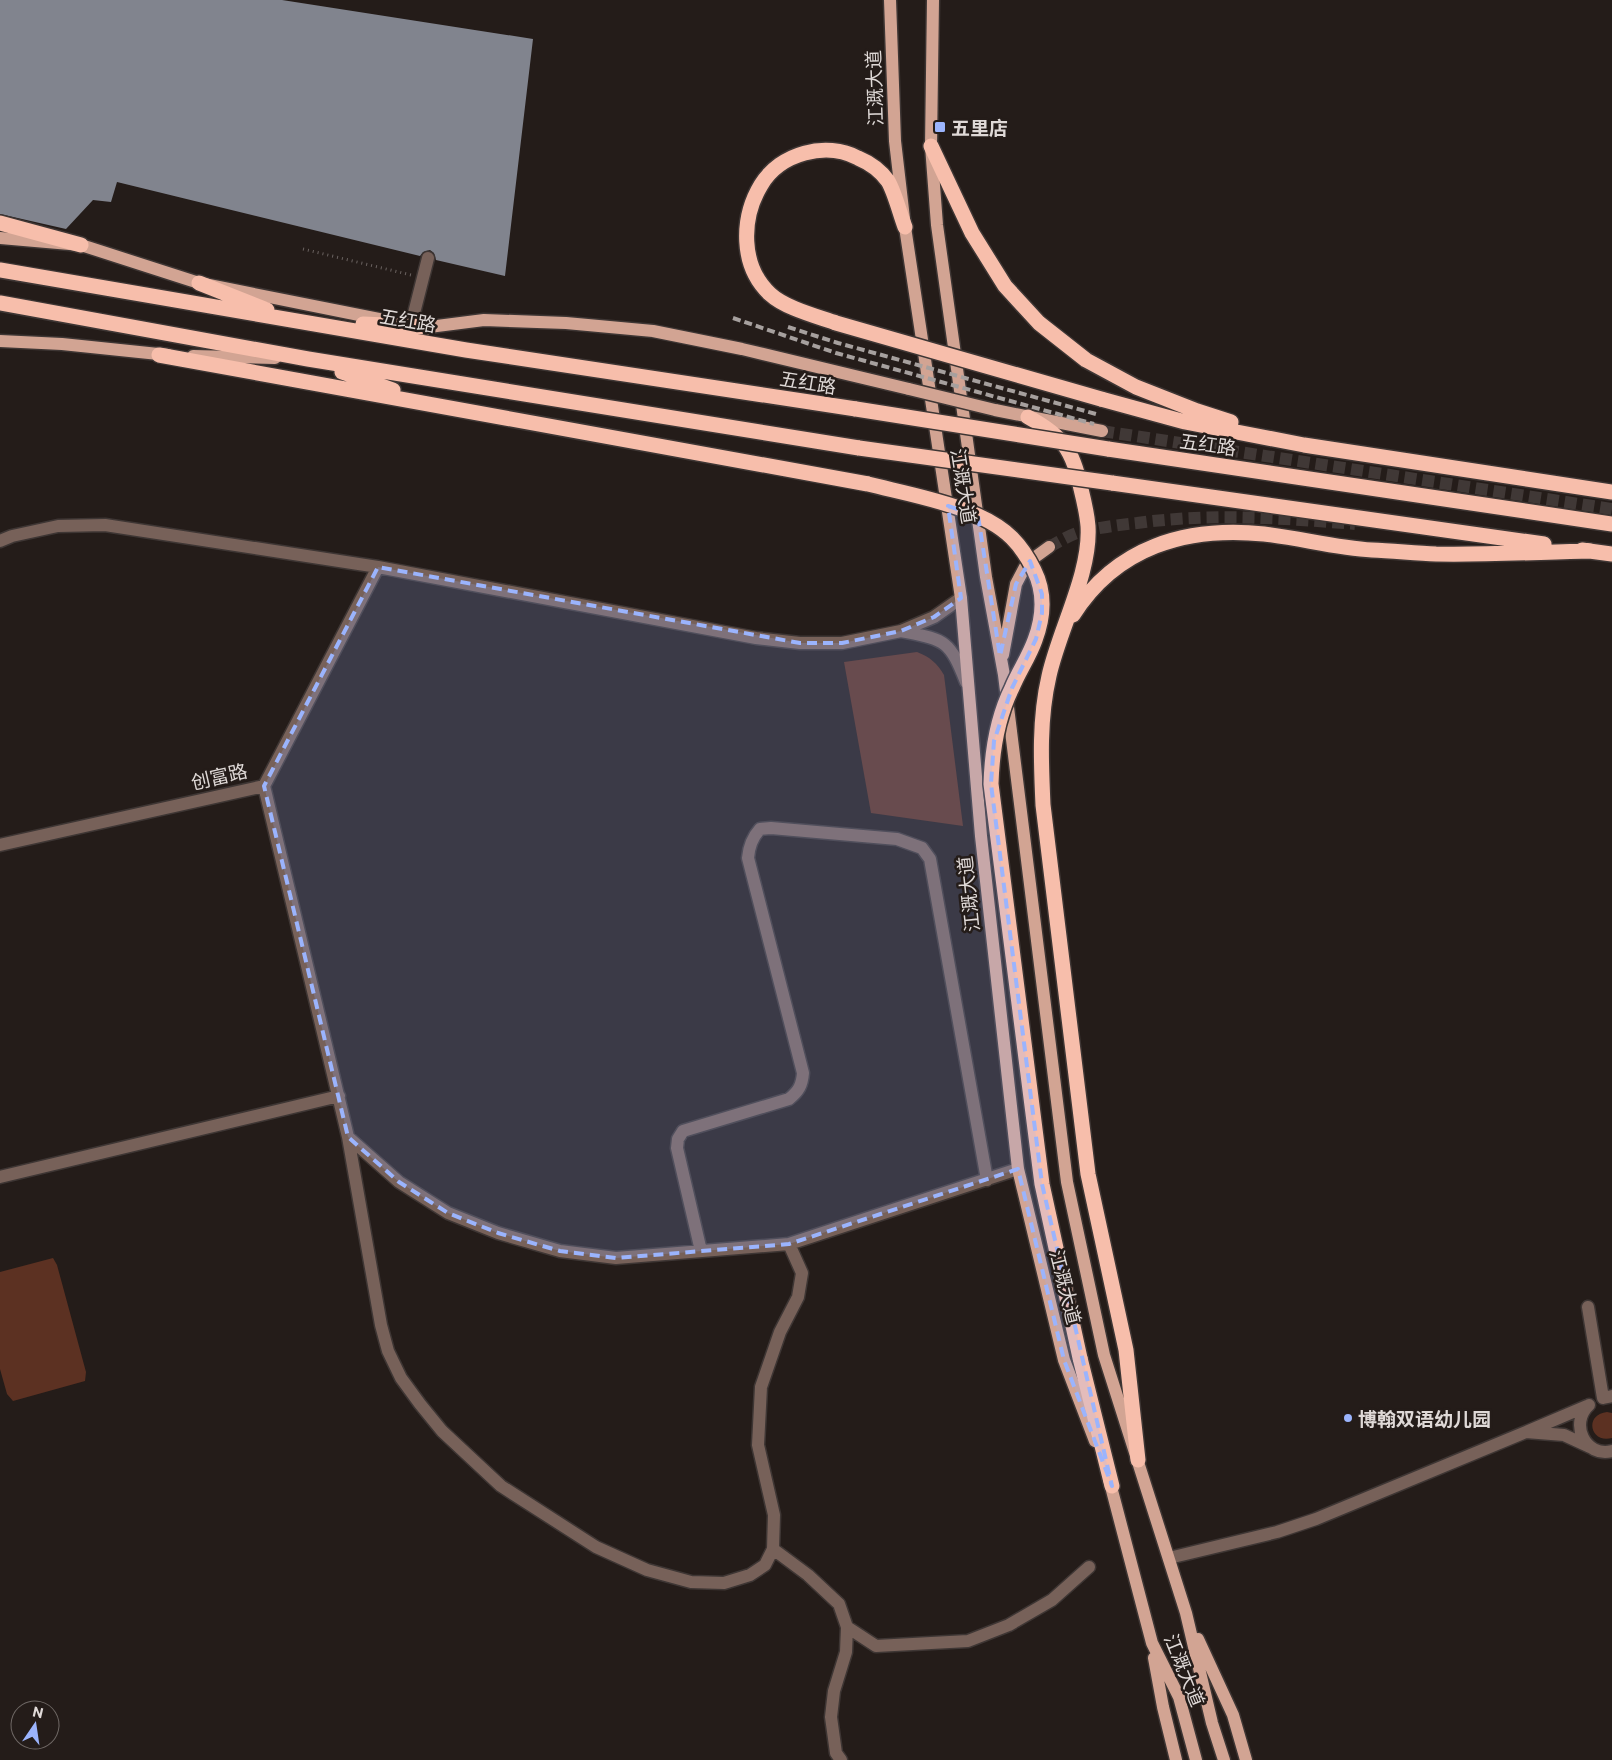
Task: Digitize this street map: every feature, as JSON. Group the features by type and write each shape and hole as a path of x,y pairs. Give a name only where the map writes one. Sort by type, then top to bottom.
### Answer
{"highway":[{"path":"931,146 972,233 1005,286 1039,323 1086,360 1136,387 1197,411 1304,445"},
{"path":"905,227 888,181 873,165 849,153 828,149 802,154 780,164 761,184 750,212 746,243 751,268 770,294 798,310 836,323 1185,422 1304,445 1612,492"},
{"path":"0,223 81,245"},
{"name":"五红路","path":"0,270 466,350 856,409 1108,450 1612,524"},
{"path":"199,283 296,321 429,327"},
{"path":"0,303 308,359 859,448 1612,554"},
{"path":"159,355 868,484 969,512 992,523 1012,538 1027,555 1037,576 1042,594 1042,613 1036,639 1012,688 994,741 991,784 1042,1184 1080,1358 1112,1486"},
{"path":"308,359 432,404"},
{"path":"1028,417 1049,428 1069,450 1079,477 1088,527 1087,549 1083,570 1049,674 1042,719 1043,805 1088,1174 1126,1350 1138,1460"},
{"path":"1058,645 1074,614 1101,580 1121,563 1147,549 1185,537 1231,532 1264,534 1364,550 1437,554 1591,551"}],"main road":[{"name":"江溉大道","path":"890,0 895,141 905,227 961,598 982,845 1018,1169 1064,1360 1112,1486 1152,1644 1179,1697 1196,1760"},
{"name":"江溉大道","path":"933,0 931,146 937,225 986,577 1002,665 1067,1182 1104,1356 1186,1613 1212,1723 1224,1760"},
{"path":"0,238 81,245 199,283 411,325 429,327 484,320 566,323 653,331 742,349 995,410 1102,431"},
{"path":"0,332 62,344"},
{"path":"0,341 62,344 159,355 308,359"},
{"path":"1002,665 1016,584 1027,563 1049,547"},
{"path":"1186,1613 1233,1715 1246,1760"},
{"path":"1152,1644 1163,1707 1176,1760"}],"street":[{"path":"411,325 428,258"},
{"path":"0,541 12,536 58,526 105,524 378,568 756,638 800,644 842,643 901,631 934,617 961,598"},
{"name":"创富路","path":"0,844 264,786 378,568"},
{"path":"901,631 930,637 946,644 956,657 970,691"},
{"path":"264,786 348,1137 381,1325 388,1351 401,1378 442,1431 501,1486 596,1547 647,1570 691,1582 724,1583 750,1575 765,1565 773,1549 774,1515 758,1445 761,1387 780,1332 798,1297 802,1273 789,1244"},
{"path":"701,1251 677,1148 678,1138 683,1131 789,1099 798,1092 802,1082 803,1073 748,858 749,847 760,829 771,828 897,839 922,848 930,859 987,1180"},
{"path":"0,1177 338,1096"},
{"path":"348,1137 399,1182 448,1213 498,1233 560,1251 616,1258 789,1244 1018,1169"},
{"path":"1169,1558 1277,1532 1316,1519 1526,1432 1587,1406 1594,1401 1609,1398 1588,1307"},
{"path":"1587,1406 1579,1423 1580,1432 1584,1440 1594,1449 1612,1451"},
{"path":"1526,1432 1564,1435 1612,1458"},
{"path":"773,1549 808,1575 839,1604 847,1627 846,1652 834,1691 831,1717 836,1753 842,1760"},
{"path":"847,1627 876,1646 968,1641 1009,1624 1052,1600 1089,1567"}],"path":[{"path":"302,249 424,277"}],"highlighted area":[{"path":"948,506 978,516 1000,656 1016,584 1030,561 1042,594 1042,613 1036,639 1012,688 994,741 991,784 1042,1184 1112,1486 1064,1360 1018,1169 789,1244 616,1258 560,1251 498,1233 448,1213 399,1182 348,1137 264,786 378,567 800,643 842,643 901,631 934,617 961,598"}],"shaded area":[{"path":"917,652 933,661 944,675 963,826 871,813 844,662"},
{"path":"53,1258 57,1265 86,1372 85,1381 13,1401 7,1394 0,1369 0,1272"},
{"path":"1612,1413 1612,1438 1605,1439 1595,1433 1592,1423 1599,1414"}],"building":[{"path":"0,0 282,0 533,39 505,276 436,260 434,253 430,250 423,252 420,256 117,182 111,202 93,200 66,229 0,214"}],"tunnel":[{"path":"1102,431 1612,509"},
{"path":"1049,547 1084,531 1164,520 1246,517 1355,524"}],"railway":[{"path":"733,318 836,353 1094,424"},
{"path":"788,327 838,343 1096,414"}],"place":[{"name":"五里店","path":"940,127"},
{"name":"博翰双语幼儿园","path":"1348,1418"}]}
